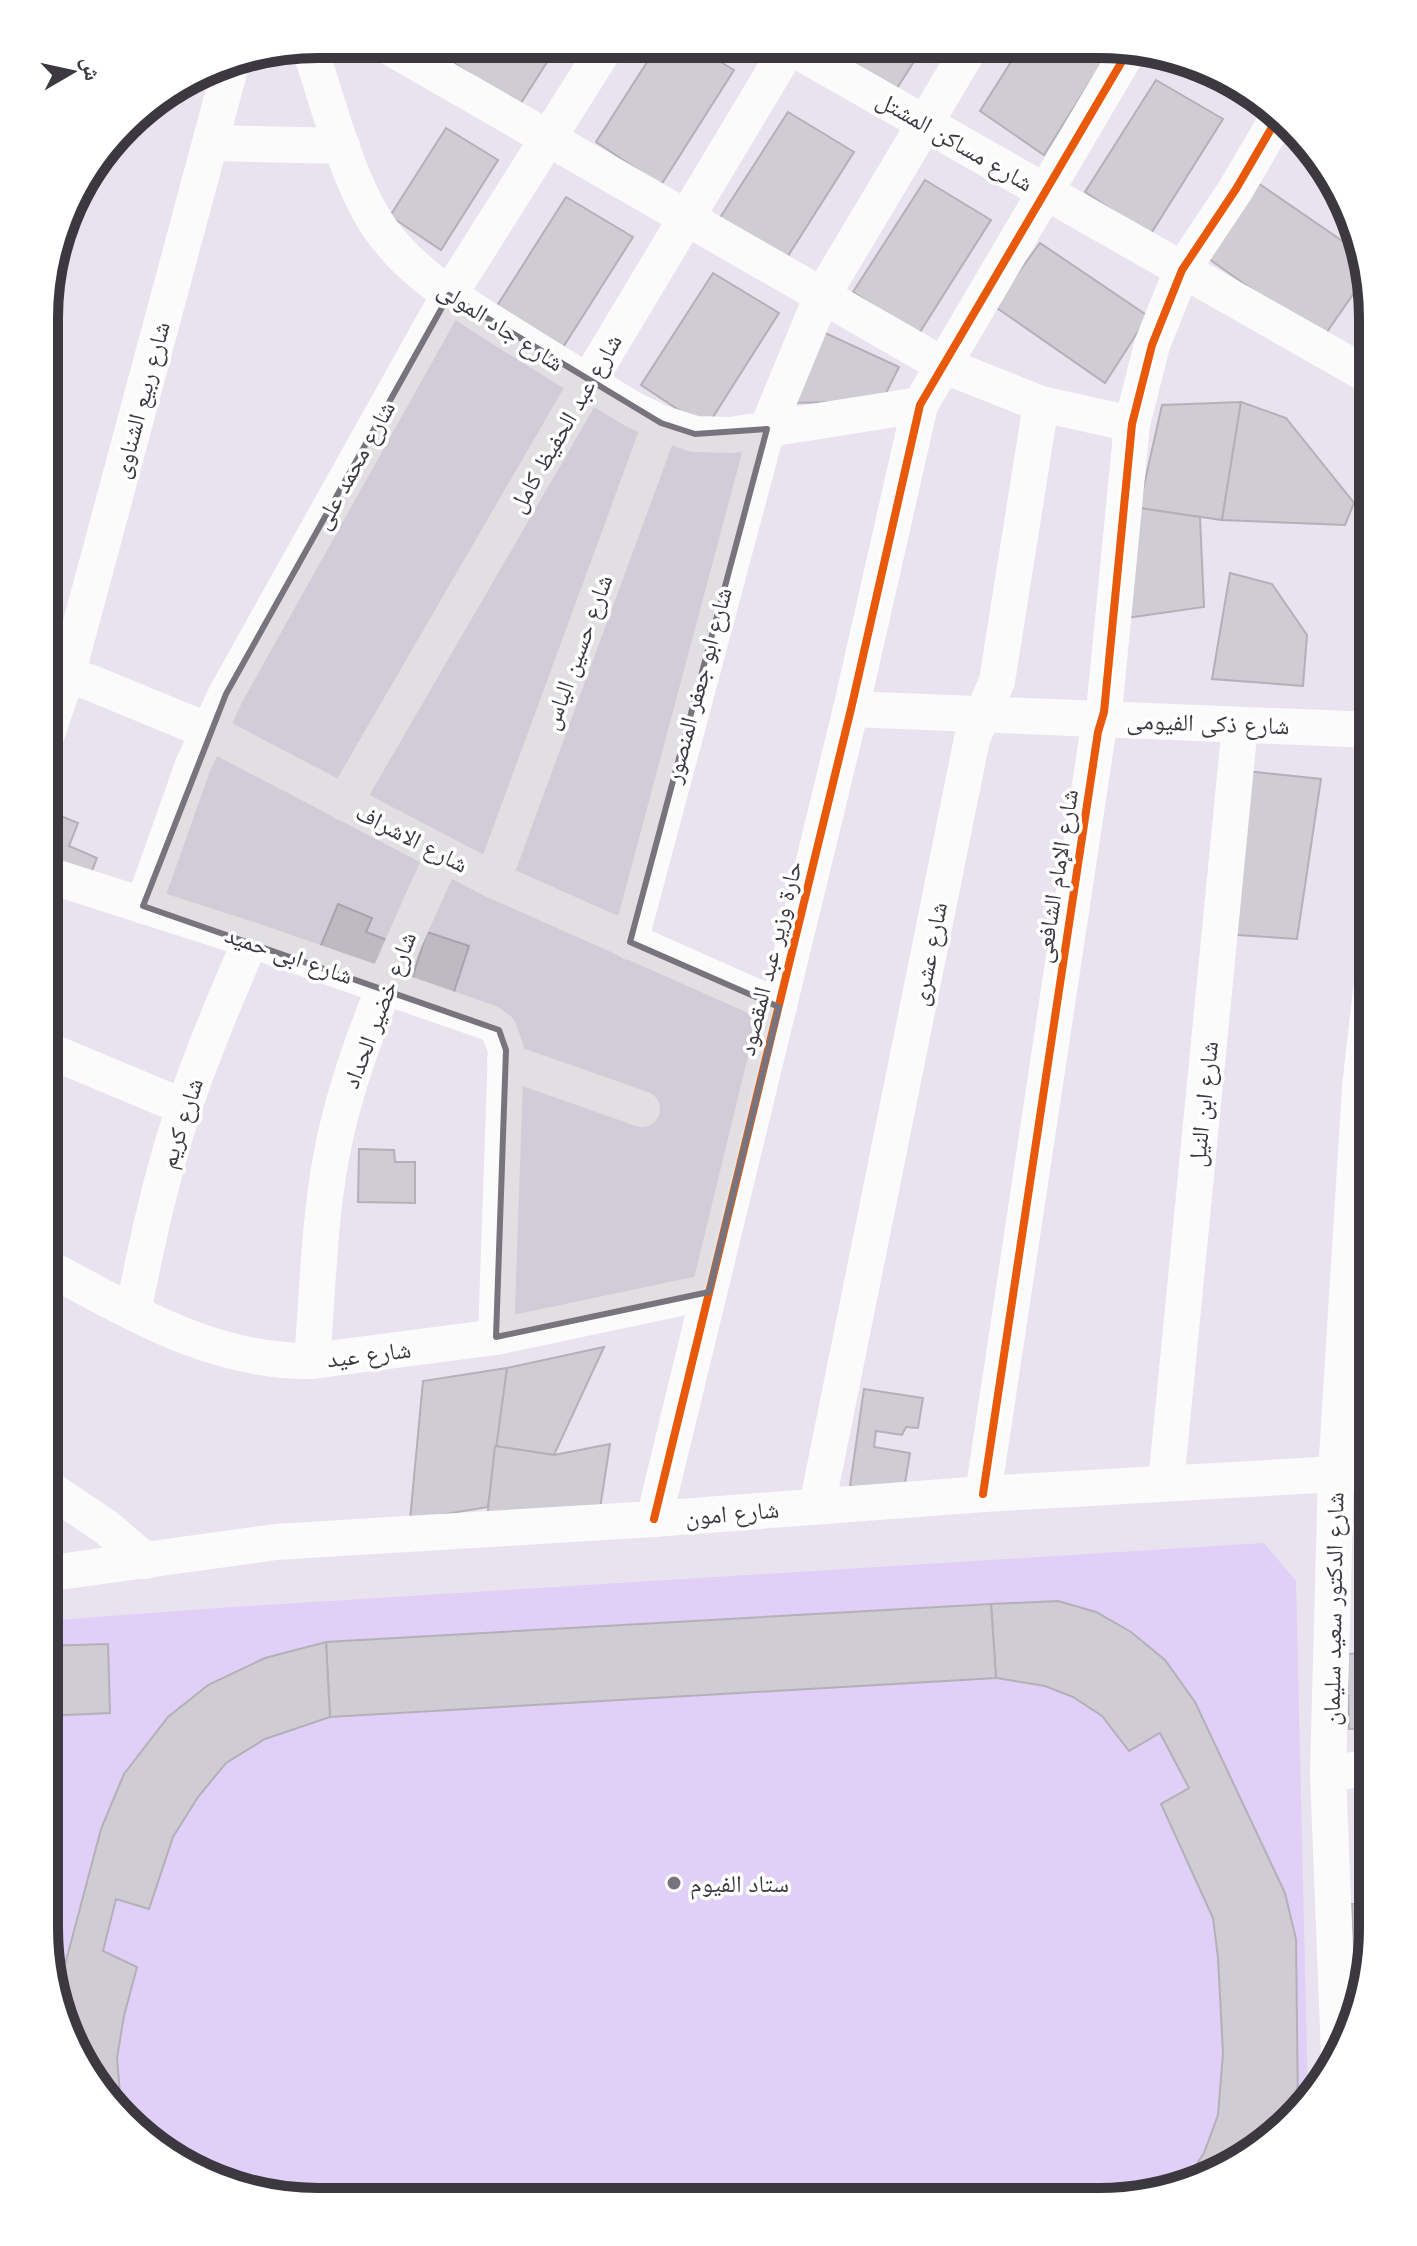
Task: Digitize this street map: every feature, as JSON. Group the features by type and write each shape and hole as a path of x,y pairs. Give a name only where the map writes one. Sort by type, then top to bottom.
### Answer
{"street":[{"name":"شارع عبد الحفيظ كامل","path":"344,803 588,382 782,58"},
{"name":"شارع مساكن المشتل","path":"810,58 1359,370"},
{"name":"شارع ابو جعفر المنصور","path":"630,942 767,429 822,296 964,58"},
{"name":"شارع جاد المولى","path":"313,59 342,146 368,209 390,241 417,271 449,295 588,382 661,423 695,434 731,435 920,405"},
{"path":"429,59 547,138 943,365 1041,404 1132,424"},
{"name":"شارع محمد على","path":"143,906 208,731 449,295 598,59"},
{"name":"حارة وزير عبد المقصود","path":"654,1519 851,709 920,405 1123,59"},
{"name":"شارع ربيع الشناوى","path":"58,666 228,75"},
{"name":"شارع الإمام الشافعى","path":"983,1494 1095,747 1102,719 1132,424 1152,345 1182,270 1236,189 1273,126"},
{"path":"210,143 342,146"},
{"name":"شارع عشرى","path":"817,1506 972,739 997,681 1041,404"},
{"name":"شارع حسين الياس","path":"493,880 661,423"},
{"name":"شارع الاشراف","path":"58,674 129,697 208,731 493,880 779,1007"},
{"name":"شارع ذكى الفيومى","path":"851,709 1359,729"},
{"name":"شارع ابن النيل","path":"1166,1483 1240,725"},
{"name":"شارع خضير الحداد","path":"312,1361 326,1192 335,1139 360,1050 443,855"},
{"name":"شارع ابى حميد","path":"58,878 251,940 490,1023 504,1039 505,1061"},
{"name":"شارع كريم","path":"133,1312 150,1229 184,1107 251,940"},
{"path":"58,1054 184,1107"},
{"path":"496,1337 505,1061 642,1109"},
{"name":"شارع الدكتور سعيد سليمان","path":"1338,2029 1328,1773 1336,1473 1358,1185"},
{"name":"شارع عيد","path":"58,1273 197,1342 235,1354 273,1361 312,1361 496,1337 709,1292"},
{"name":"شارع امون","path":"58,1572 276,1542 654,1519 983,1494 1358,1472"},
{"path":"58,1495 106,1527 146,1561"},
{"path":"1328,1773 1358,1770"}],"highlighted area":[{"path":"449,295 661,423 695,434 767,429 630,942 779,1007 709,1292 496,1337 506,1050 499,1030 143,906 226,694"}],"shaded area":[{"name":"ستاد الفيوم","path":"1264,1543 1296,1581 1308,2082 1283,2112 1229,2153 1182,2174 1133,2186 318,2188 284,2186 219,2168 188,2153 134,2112 93,2058 78,2027 63,1979 58,1928 58,1620"}],"building":[{"path":"715,58 734,70 661,185 596,142 649,59"},
{"path":"829,58 916,58 890,99"},
{"path":"1013,58 1104,58 1044,155 980,111"},
{"path":"457,59 549,59 519,106 454,63"},
{"path":"1156,80 1223,119 1150,235 1085,192"},
{"path":"788,112 854,152 781,267 716,224"},
{"path":"446,128 498,160 441,250 390,216"},
{"path":"925,180 991,220 918,335 853,292"},
{"path":"1258,183 1348,245 1357,288 1322,339 1209,259"},
{"path":"566,197 633,237 560,352 495,309"},
{"path":"1040,243 1148,316 1105,383 994,306"},
{"path":"713,273 779,313 706,428 641,385"},
{"path":"823,332 899,367 882,401 789,403"},
{"path":"1241,402 1222,520 1139,508 1162,405"},
{"path":"1241,402 1286,418 1354,503 1345,525 1222,520"},
{"path":"1139,508 1200,517 1204,607 1126,618"},
{"path":"1230,573 1272,584 1307,635 1303,686 1212,679"},
{"path":"1246,771 1321,779 1297,939 1222,934"},
{"path":"58,815 78,823 69,846 97,858 89,878 58,865"},
{"path":"338,904 372,918 366,932 387,940 372,978 317,955"},
{"path":"427,932 469,946 450,1004 408,991"},
{"path":"359,1149 394,1150 395,1162 415,1162 415,1203 358,1202"},
{"path":"604,1347 554,1455 495,1446 507,1368"},
{"path":"507,1368 488,1507 410,1520 423,1381"},
{"path":"864,1389 923,1398 918,1428 906,1427 902,1435 876,1431 874,1447 910,1453 903,1495 850,1486"},
{"path":"610,1444 598,1521 486,1528 495,1446 554,1455"},
{"path":"1058,1601 1096,1612 1131,1632 1165,1660 1195,1702 1285,1893 1296,1939 1298,2094 1257,2134 1229,2153 1193,2170 1204,2153 1218,2115 1223,2053 1213,1918 1161,1804 1189,1788 1160,1733 1129,1751 1102,1716 1073,1697 1045,1686 996,1678 991,1604"},
{"path":"991,1604 996,1678 330,1717 326,1642"},
{"path":"326,1642 330,1717 265,1739 226,1763 198,1797 173,1837 149,1909 116,1899 103,1951 137,1967 117,2058 120,2096 93,2058 78,2027 62,1974 101,1829 124,1774 168,1717 208,1685 265,1658"},
{"path":"108,1644 110,1713 58,1715 58,1646"},
{"path":"1347,1654 1358,1654 1358,1729 1349,1729"},
{"path":"1352,1904 1358,1904 1358,1945 1355,1971"}],"cycle path":[{"path":"654,1519 851,709 920,405 1123,59"},
{"path":"983,1494 1098,732 1104,712 1132,424 1152,345 1182,270 1236,189 1273,126"}],"place":[{"name":"ستاد الفيوم","path":"674,1883"}]}
